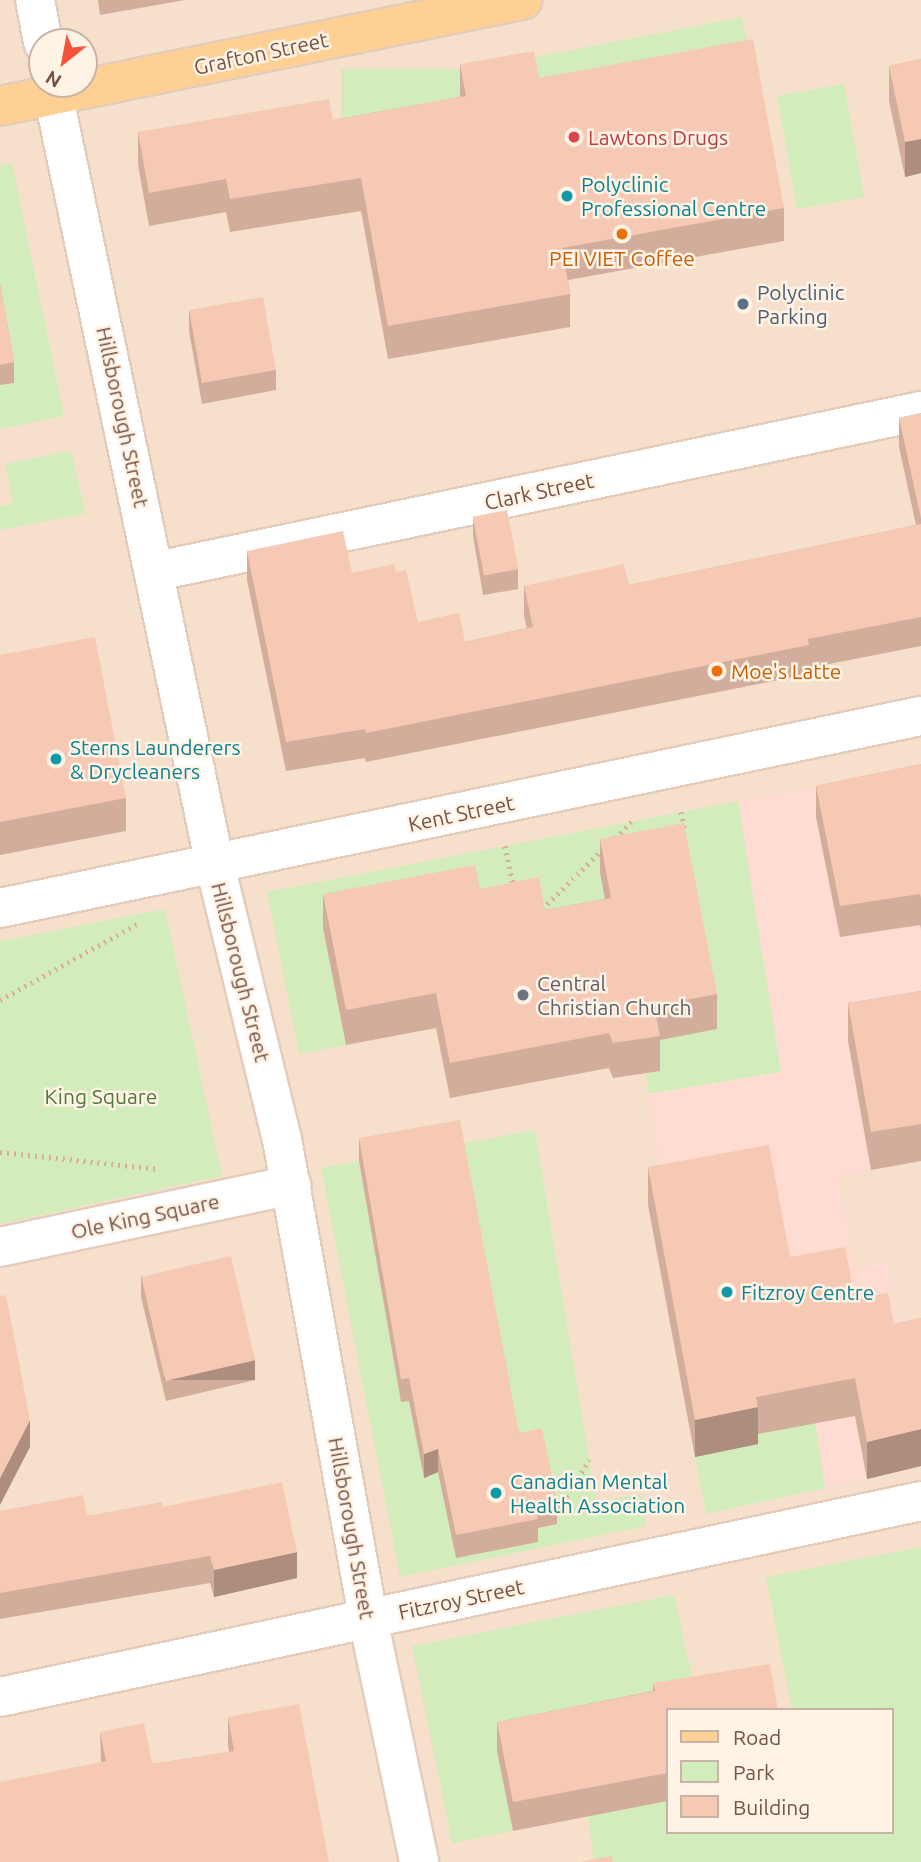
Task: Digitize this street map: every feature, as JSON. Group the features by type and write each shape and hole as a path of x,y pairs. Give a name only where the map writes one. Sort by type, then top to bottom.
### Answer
{"main road":[{"name":"Grafton Street","path":"98,79 449,7 522,0"},
{"name":"Grafton Street","path":"0,106 28,97"}],"street":[{"path":"35,0 40,28"},
{"name":"Hillsborough Street","path":"54,98 157,570 215,865 291,1185 368,1619 419,1862"},
{"name":"Clark Street","path":"157,570 921,411"},
{"name":"Kent Street","path":"0,908 921,716"},
{"name":"Ole King Square","path":"0,1247 291,1185"},
{"name":"Fitzroy Street","path":"0,1697 921,1501"}],"path":[{"path":"681,813 685,841"},
{"path":"539,912 631,822"},
{"path":"505,846 515,892"},
{"path":"0,1000 141,922"},
{"path":"0,1152 167,1170"},
{"path":"555,1514 589,1460"}],"shaded area":[{"path":"0,0 921,0 921,1862 0,1862"},
{"path":"921,766 921,1028 871,1170 837,1176 855,1268 888,1263 906,1356 921,1375 921,1466 900,1360 851,1398 867,1479 825,1488 815,1423 648,1205 645,1192 663,1188 649,1094 781,1071 738,801"}],"green space":[{"path":"742,17 753,72 527,116 516,61"},
{"path":"341,69 466,69 466,129 341,129"},
{"path":"844,84 864,197 797,209 777,96"},
{"path":"12,163 64,416 0,429 0,165"},
{"path":"71,451 86,514 0,530 0,506 13,504 5,464"},
{"path":"738,801 781,1072 649,1094 646,1073 654,1041 717,1029 611,932 323,928 346,1045 299,1054 267,892"},
{"name":"King Square","path":"165,909 222,1176 0,1224 0,941"},
{"path":"535,1130 596,1502 641,1494 646,1526 400,1577 321,1168 359,1161 401,1402 409,1401 424,1477 438,1472 456,1558 538,1542 460,1144"},
{"path":"815,1423 825,1488 706,1514 695,1457 758,1444 754,1425"},
{"path":"921,1547 921,1862 594,1862 588,1816 497,1751 513,1831 452,1843 412,1646 674,1595 698,1704 653,1712 666,1789 666,1834 893,1834 893,1708 792,1708 766,1577"}],"building":[{"name":"Polyclinic Professional Centre","path":"753,39 784,208 562,248 570,294 388,326 361,178 230,199 226,179 149,193 138,132 329,99 333,120 466,96 460,64 534,51 539,78"},
{"path":"921,59 921,139 905,142 889,66"},
{"path":"0,284 14,362 0,365"},
{"path":"263,297 276,370 202,383 189,310"},
{"path":"921,413 921,518 899,418"},
{"path":"507,510 518,569 484,576 473,517"},
{"path":"921,524 921,617 808,639 809,645 366,733 365,729 286,742 247,551 343,531 352,573 394,564 396,572 406,570 418,622 459,613 465,642 533,627 524,586 624,564 629,585"},
{"name":"Sterns Launderers & Drycleaners","path":"95,637 126,798 0,822 0,655"},
{"path":"921,764 921,898 920,894 840,906 816,786"},
{"name":"Central Christian Church","path":"684,823 717,994 654,1006 660,1036 613,1043 609,1033 450,1063 436,993 346,1010 323,894 475,865 480,889 539,877 545,910 611,898 600,839"},
{"path":"921,991 921,1124 871,1132 848,1003"},
{"path":"460,1120 519,1433 542,1428 557,1501 535,1505 538,1519 456,1535 438,1449 424,1454 409,1378 401,1379 359,1138"},
{"path":"769,1145 790,1257 845,1247 855,1299 888,1293 894,1324 921,1318 921,1429 867,1442 855,1378 756,1397 758,1407 695,1420 648,1167"},
{"path":"231,1256 255,1360 165,1381 141,1277"},
{"path":"6,1295 30,1420 0,1478 0,1296"},
{"path":"282,1482 297,1552 214,1570 210,1556 0,1593 0,1511 83,1495 87,1516 162,1502 163,1507"},
{"path":"770,1664 778,1708 666,1708 666,1773 513,1802 497,1722 655,1691 653,1683"},
{"path":"299,1704 329,1862 0,1862 0,1782 106,1761 100,1732 144,1723 152,1764 234,1751 228,1717"},
{"path":"612,1856 613,1862 580,1862"}],"place":[{"name":"Lawtons Drugs","path":"574,137"},
{"name":"Polyclinic Professional Centre","path":"567,196"},
{"name":"PEI VIET Coffee","path":"622,234"},
{"name":"Polyclinic Parking","path":"743,304"},
{"name":"Moe's Latte","path":"717,671"},
{"name":"Sterns Launderers & Drycleaners","path":"56,759"},
{"name":"Central Christian Church","path":"523,995"},
{"name":"Fitzroy Centre","path":"727,1292"},
{"name":"Canadian Mental Health Association","path":"496,1493"}]}
